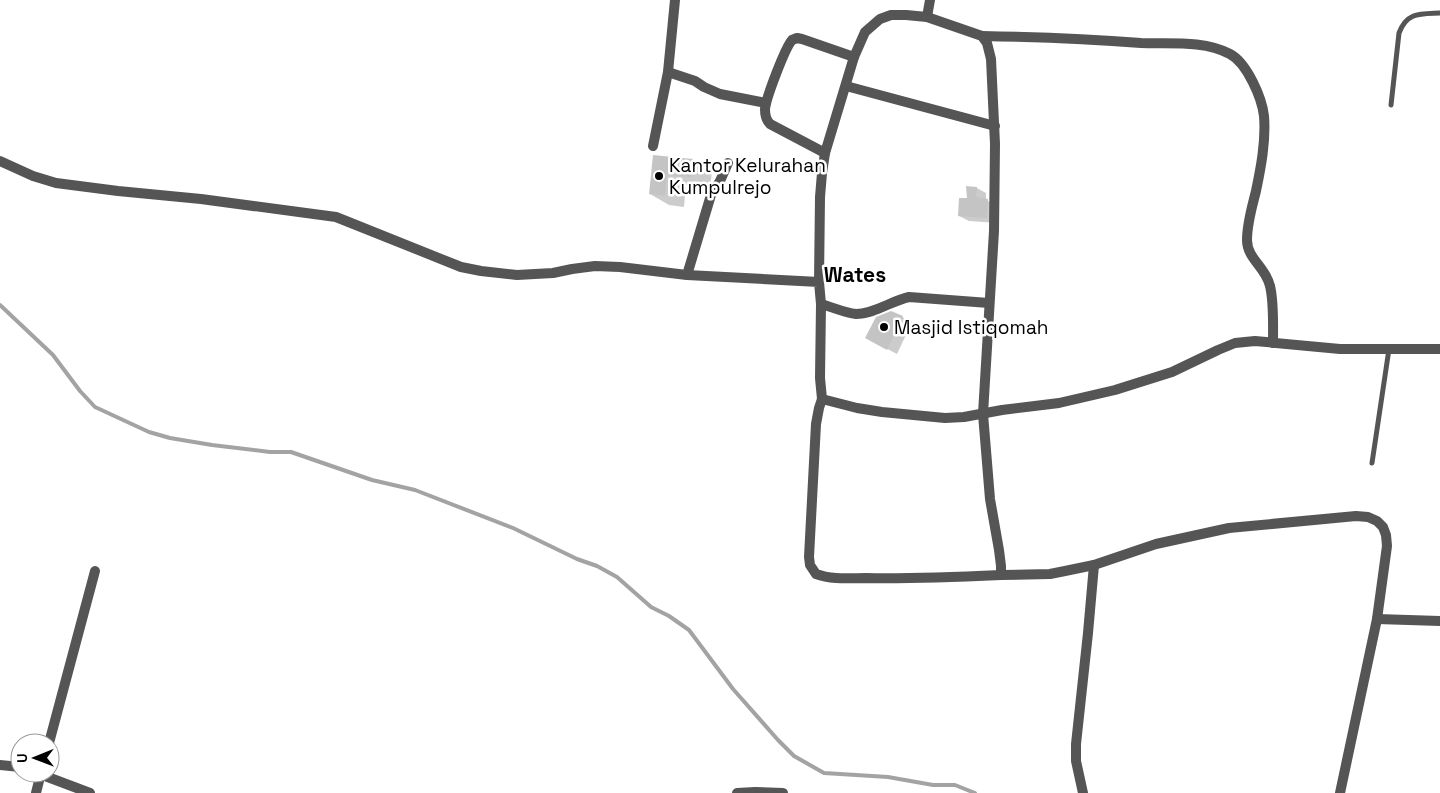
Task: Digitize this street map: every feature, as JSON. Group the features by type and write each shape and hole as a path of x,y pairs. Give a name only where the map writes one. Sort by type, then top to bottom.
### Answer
{"street":[{"path":"654,146 668,72 675,0"},
{"path":"927,17 930,0"},
{"path":"1273,343 1270,286 1264,271 1249,252 1247,242 1248,225 1259,178 1264,143 1264,115 1260,97 1244,67 1233,55 1218,48 1190,44 982,36 927,17 891,15 880,19 865,32 854,57 825,153 822,173 819,282 822,304 820,378 822,399 816,424 810,565 816,574 832,577 943,578 1050,574 1094,565 1156,544 1229,528 1356,516 1368,517 1383,527 1387,546 1378,619 1340,793"},
{"path":"982,36 988,43 992,59 995,126 994,231 983,414 990,499 999,550 1001,575"},
{"path":"825,153 770,124 765,112 766,103 792,40 802,39 854,57"},
{"path":"668,72 695,81 704,88 720,94 766,103"},
{"path":"846,86 995,126"},
{"path":"0,162 32,176 56,183 202,199 336,218 461,267 481,271 517,275 594,266 620,267 687,275 819,282"},
{"path":"687,275 711,195 728,163"},
{"path":"822,304 857,314 870,312 898,299 909,297 989,303"},
{"path":"822,399 857,408 945,418 1059,403 1115,390 1172,372 1235,344 1255,341 1340,349 1440,349"},
{"path":"1083,793 1076,761 1076,744 1094,565"},
{"path":"52,733 95,571"},
{"path":"1378,619 1440,621"},
{"path":"60,782 90,793"},
{"path":"737,793 783,793"}],"lane":[{"path":"1391,105 1399,33 1402,26 1406,20 1415,15 1440,12"},
{"path":"690,190 711,195"},
{"path":"1372,463 1389,349"}],"building":[{"name":"Kantor Kelurahan Kumpulrejo","path":"653,155 693,159 691,177 667,175 665,196 649,194"},
{"path":"966,186 977,187 976,197 988,199 987,218 958,216 959,198 967,198"},
{"name":"Masjid Istiqomah","path":"891,311 903,316 887,350 865,338 876,317"}],"waterway":[{"path":"0,305 53,355 80,391 95,407 149,432 170,438 212,445 270,452 291,452 372,480 415,490 513,528 617,577 651,607 669,616 689,630 733,689 778,740 794,756 824,773 888,777 933,785 955,785 975,793"}],"place":[{"name":"Kantor Kelurahan Kumpulrejo","path":"659,176"},
{"name":"Masjid Istiqomah","path":"884,327"}],"district":[{"name":"Wates","path":"855,274"}]}
